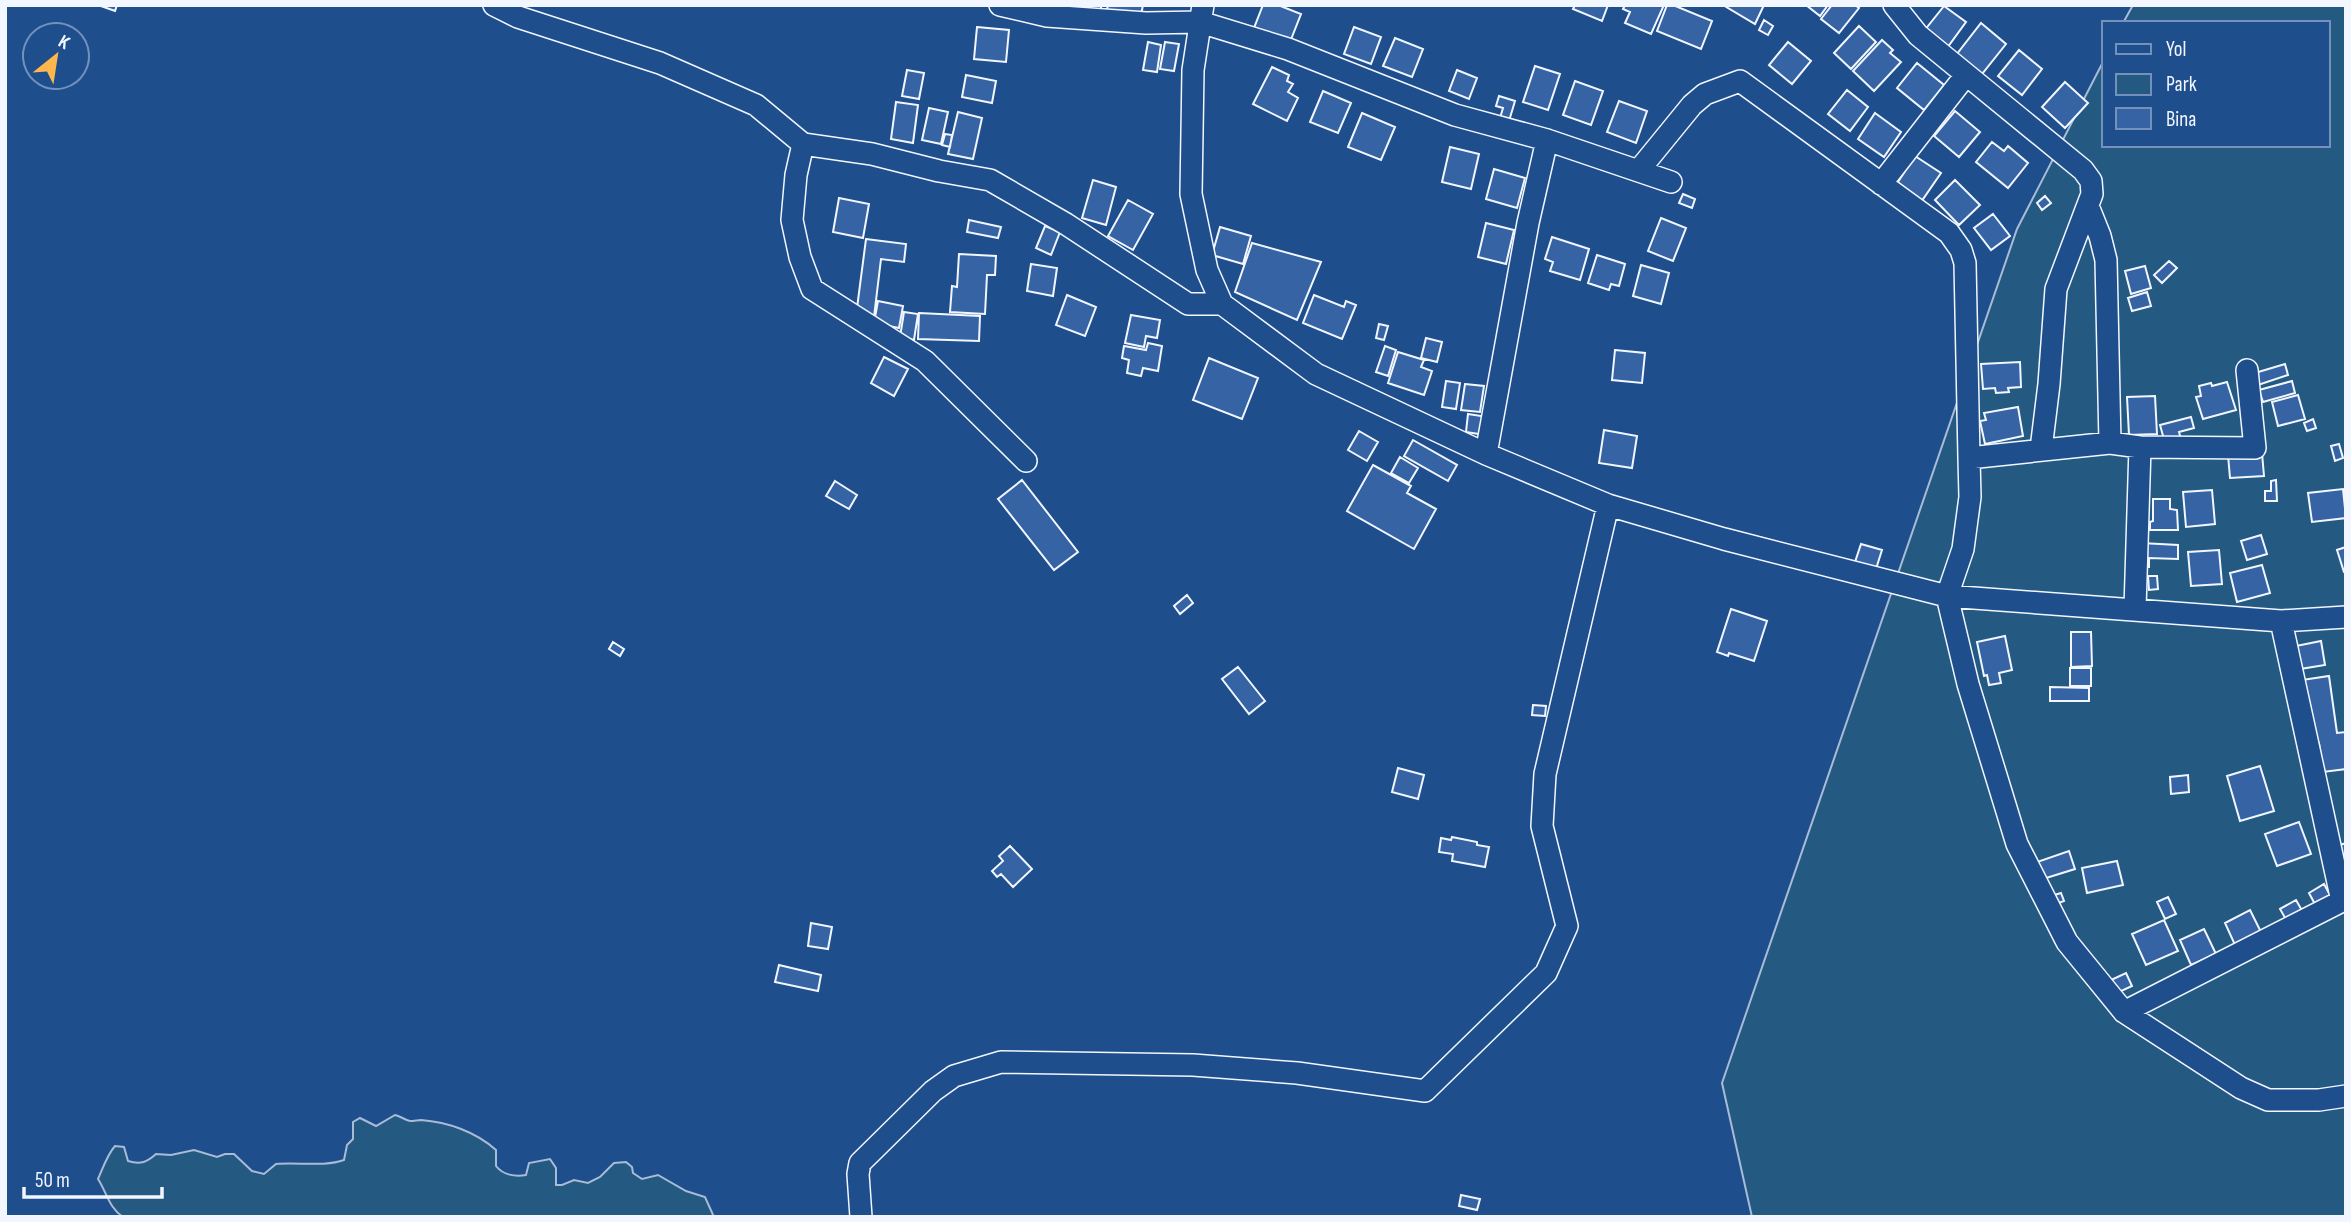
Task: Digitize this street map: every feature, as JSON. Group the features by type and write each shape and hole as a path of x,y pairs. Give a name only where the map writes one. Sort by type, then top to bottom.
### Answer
{"street":[{"path":"494,5 518,17 660,63 756,105 803,144 872,154 939,171 990,180 1066,224 1188,304 1222,304"},
{"path":"1000,5 1047,16 1146,23 1202,14 1455,115 1547,140 1671,182"},
{"path":"1894,5 1918,35 2083,170 2091,181 2092,194 2056,289 2051,372 2041,450"},
{"path":"1202,14 1193,70 1191,194 1207,270 1222,304 1316,374 1486,454 1608,505 1724,539 1947,596 2281,621 2346,617"},
{"path":"1881,184 1966,75"},
{"path":"1639,170 1692,105 1705,94 1740,81 1949,233 1961,250 1965,263 1970,497 1963,549 1947,596 1968,684 2017,844 2067,942 2124,1012 2241,1088 2268,1100 2319,1100 2346,1096"},
{"path":"1486,454 1528,223 1547,140"},
{"path":"803,144 796,175 792,220 800,257 811,289 925,361 1026,461"},
{"path":"2088,206 2106,260 2110,443"},
{"path":"1969,458 2110,443 2140,447 2255,448 2247,370"},
{"path":"2135,609 2140,447"},
{"path":"861,1217 858,1174 860,1163 933,1091 954,1076 1002,1062 1194,1065 1297,1073 1425,1091 1546,973 1567,926 1542,826 1545,774 1608,505"},
{"path":"2124,1012 2342,901 2281,621"}],"green space":[{"path":"2133,5 2346,5 2346,1217 1752,1217 1722,1083 2017,229 2102,64 2102,147 2330,147 2330,21 2124,21"},
{"path":"395,1115 410,1121 441,1123 471,1133 496,1150 496,1166 510,1175 526,1175 529,1163 550,1159 556,1168 556,1185 574,1180 588,1183 600,1177 614,1163 626,1162 632,1167 633,1173 642,1179 658,1175 686,1191 705,1197 714,1217 123,1217 111,1205 98,1179 115,1146 124,1147 128,1161 137,1163 147,1161 156,1154 171,1155 194,1150 217,1157 234,1154 252,1171 264,1174 276,1164 336,1162 344,1160 347,1145 353,1139 353,1122 360,1118 376,1126"}],"building":[{"path":"98,5 117,5 115,11"},
{"path":"1076,5 1101,5 1101,11 1075,8"},
{"path":"1108,5 1143,5 1140,20 1106,14"},
{"path":"1263,5 1278,5 1301,14 1290,42 1254,28"},
{"path":"1575,5 1608,5 1602,21 1573,9"},
{"path":"1625,5 1664,5 1651,34 1625,23 1630,12 1623,9"},
{"path":"1667,5 1712,21 1701,49 1657,31"},
{"path":"1723,5 1764,5 1755,24"},
{"path":"1806,5 1828,5 1820,16"},
{"path":"1832,5 1855,5 1859,8 1839,33 1821,19"},
{"path":"1944,6 1966,22 1947,48 1924,31"},
{"path":"1764,20 1773,26 1768,35 1759,30"},
{"path":"1981,23 2006,44 1978,79 1953,59"},
{"path":"1859,26 1876,42 1851,69 1834,53"},
{"path":"977,27 1009,30 1006,62 974,59"},
{"path":"1354,27 1381,37 1371,64 1344,54"},
{"path":"1395,38 1423,49 1412,77 1383,66"},
{"path":"1882,40 1893,50 1890,53 1901,62 1874,91 1853,71"},
{"path":"1148,42 1161,45 1157,72 1143,70"},
{"path":"1165,42 1179,44 1174,71 1160,69"},
{"path":"1788,42 1811,61 1792,84 1769,65"},
{"path":"2019,50 2042,69 2022,95 1998,76"},
{"path":"1917,63 1944,85 1924,110 1897,88"},
{"path":"1535,66 1560,74 1548,110 1523,102"},
{"path":"1272,67 1289,75 1287,81 1293,84 1288,92 1298,98 1287,121 1253,104"},
{"path":"907,70 924,73 919,99 902,96"},
{"path":"1457,70 1477,78 1469,99 1449,91"},
{"path":"966,75 996,81 992,103 962,97"},
{"path":"1575,81 1603,91 1591,125 1563,115"},
{"path":"2065,82 2088,103 2065,128 2042,107"},
{"path":"1847,90 1868,107 1850,131 1828,114"},
{"path":"1323,91 1351,103 1338,133 1310,122"},
{"path":"1499,96 1515,101 1509,121 1500,118 1503,108 1496,106"},
{"path":"1619,101 1647,111 1636,143 1607,132"},
{"path":"896,102 918,105 913,143 891,139"},
{"path":"929,108 948,112 941,144 922,140"},
{"path":"1955,111 1980,132 1959,157 1934,136"},
{"path":"958,112 982,118 973,159 948,154"},
{"path":"1362,113 1395,127 1381,160 1348,147"},
{"path":"1875,113 1901,132 1884,157 1858,139"},
{"path":"945,134 952,135 950,147 942,145"},
{"path":"1992,142 2004,151 2008,146 2028,163 2008,188 1976,162"},
{"path":"1450,147 1479,154 1471,189 1442,182"},
{"path":"1915,156 1941,173 1921,202 1896,185"},
{"path":"1494,169 1525,178 1517,208 1486,199"},
{"path":"1093,180 1116,187 1106,225 1082,218"},
{"path":"1955,180 1980,205 1959,225 1935,200"},
{"path":"1683,194 1695,199 1692,208 1679,203"},
{"path":"2045,196 2051,203 2042,210 2037,203"},
{"path":"839,198 869,204 863,238 833,232"},
{"path":"1128,200 1153,214 1133,250 1108,236"},
{"path":"1993,214 2010,236 1991,250 1974,228"},
{"path":"1661,218 1686,228 1673,261 1648,251"},
{"path":"969,220 1001,227 998,238 967,232"},
{"path":"1486,223 1514,230 1506,264 1478,257"},
{"path":"1045,226 1060,232 1051,255 1036,248"},
{"path":"1220,227 1251,236 1243,264 1212,255"},
{"path":"1552,237 1589,249 1580,280 1550,271 1553,262 1545,259"},
{"path":"866,239 906,244 904,262 881,259 874,317 857,308"},
{"path":"1252,243 1321,262 1297,320 1235,292"},
{"path":"959,254 996,256 995,275 987,275 985,314 950,312 952,286 957,287"},
{"path":"1597,255 1625,264 1619,286 1611,284 1609,290 1588,283"},
{"path":"2169,261 2177,268 2162,283 2154,275"},
{"path":"1031,264 1057,268 1053,296 1027,291"},
{"path":"1641,265 1669,273 1661,304 1633,296"},
{"path":"2145,266 2151,288 2131,294 2125,271"},
{"path":"2147,292 2151,306 2132,311 2128,298"},
{"path":"1067,295 1096,307 1085,336 1056,325"},
{"path":"1314,295 1344,307 1346,301 1356,305 1342,339 1303,323"},
{"path":"878,301 903,306 899,328 874,323"},
{"path":"904,312 918,314 914,340 900,337"},
{"path":"919,313 980,316 979,341 918,339"},
{"path":"1131,315 1160,320 1157,338 1146,336 1144,347 1125,343"},
{"path":"1379,324 1388,326 1384,340 1376,338"},
{"path":"1426,338 1442,342 1437,362 1421,358"},
{"path":"1148,343 1162,346 1158,371 1143,368 1141,376 1127,373 1129,360 1122,358 1124,346 1146,350"},
{"path":"1385,346 1396,350 1388,376 1376,372"},
{"path":"1615,350 1645,353 1642,383 1612,380"},
{"path":"1398,352 1424,360 1421,367 1432,371 1424,395 1388,383"},
{"path":"884,357 908,369 894,396 871,383"},
{"path":"1209,358 1258,378 1242,419 1193,400"},
{"path":"2020,362 2021,387 1996,393 1995,388 1983,389 1981,364"},
{"path":"2285,364 2288,375 2258,385 2255,373"},
{"path":"1446,381 1460,383 1456,409 1442,407"},
{"path":"2292,381 2295,393 2263,402 2259,390"},
{"path":"2227,382 2236,410 2203,419 2196,397 2201,396 2199,386"},
{"path":"1465,384 1484,386 1480,412 1461,410"},
{"path":"2298,395 2305,419 2278,426 2272,402"},
{"path":"2155,396 2157,434 2129,435 2127,397"},
{"path":"2018,407 2023,436 1985,444 1980,421 1986,420 1984,413"},
{"path":"1468,414 1488,417 1485,435 1466,432"},
{"path":"2191,417 2194,428 2179,432 2181,439 2165,443 2160,425"},
{"path":"2313,419 2316,428 2307,431 2304,423"},
{"path":"1604,430 1637,436 1632,468 1599,463"},
{"path":"1359,431 1378,442 1367,461 1348,450"},
{"path":"1413,440 1457,465 1448,481 1404,456"},
{"path":"2339,444 2343,458 2335,461 2331,446"},
{"path":"2262,453 2264,476 2230,478 2228,455"},
{"path":"1400,457 1418,468 1409,483 1391,473"},
{"path":"1373,465 1411,486 1407,493 1436,509 1414,549 1347,511"},
{"path":"1022,480 1078,552 1054,570 998,499"},
{"path":"2276,480 2277,501 2265,501 2265,491 2271,491 2271,481"},
{"path":"835,481 857,495 849,509 826,496"},
{"path":"2343,489 2346,518 2312,522 2308,493"},
{"path":"2212,490 2215,524 2186,527 2183,492"},
{"path":"2153,499 2170,499 2170,509 2177,510 2178,530 2150,530 2150,522 2153,521"},
{"path":"2261,535 2267,554 2247,560 2241,541"},
{"path":"2141,543 2178,545 2178,559 2149,558 2149,567 2140,567"},
{"path":"1861,544 1882,550 1876,569 1855,562"},
{"path":"2346,547 2346,572 2344,572 2337,550"},
{"path":"2219,550 2222,584 2191,586 2188,552"},
{"path":"2262,565 2270,593 2237,602 2230,573"},
{"path":"2148,576 2157,576 2158,589 2149,590"},
{"path":"1187,595 1193,603 1180,614 1174,606"},
{"path":"1731,609 1767,621 1754,661 1717,652"},
{"path":"2071,632 2091,632 2092,666 2071,667"},
{"path":"2005,636 2012,670 1999,673 2001,683 1989,685 1987,675 1984,676 1977,642"},
{"path":"2321,641 2325,665 2300,669 2296,646"},
{"path":"613,642 624,649 620,656 609,649"},
{"path":"1238,667 1265,701 1249,714 1222,679"},
{"path":"2070,668 2091,668 2091,686 2070,686"},
{"path":"2329,676 2337,733 2346,732 2346,769 2323,772 2319,743 2311,744 2302,680"},
{"path":"2050,687 2089,688 2089,701 2050,701"},
{"path":"1533,705 1546,706 1545,716 1532,715"},
{"path":"2260,766 2274,811 2240,821 2227,776"},
{"path":"1398,768 1424,775 1418,799 1392,792"},
{"path":"2188,775 2189,792 2171,794 2170,777"},
{"path":"2299,822 2311,854 2277,866 2265,834"},
{"path":"1452,837 1489,847 1485,867 1452,861 1453,854 1439,852 1441,838 1451,840"},
{"path":"2346,843 2346,870 2337,846"},
{"path":"1010,846 1032,869 1013,887 1001,874 997,877 992,871 1003,861 999,856"},
{"path":"2069,851 2075,869 2043,879 2037,862"},
{"path":"2117,861 2123,885 2087,893 2082,868"},
{"path":"2324,884 2331,897 2316,906 2309,893"},
{"path":"2061,893 2064,901 2054,905 2051,896"},
{"path":"2168,897 2176,914 2165,919 2157,902"},
{"path":"2296,900 2304,914 2288,923 2280,909"},
{"path":"2250,910 2261,932 2235,945 2225,923"},
{"path":"2164,920 2178,951 2146,965 2132,934"},
{"path":"811,923 832,927 828,949 808,946"},
{"path":"2204,929 2216,954 2191,965 2180,940"},
{"path":"779,965 821,975 818,991 775,982"},
{"path":"2126,973 2132,986 2117,993 2111,980"},
{"path":"1461,1195 1480,1199 1477,1210 1459,1206"}]}
